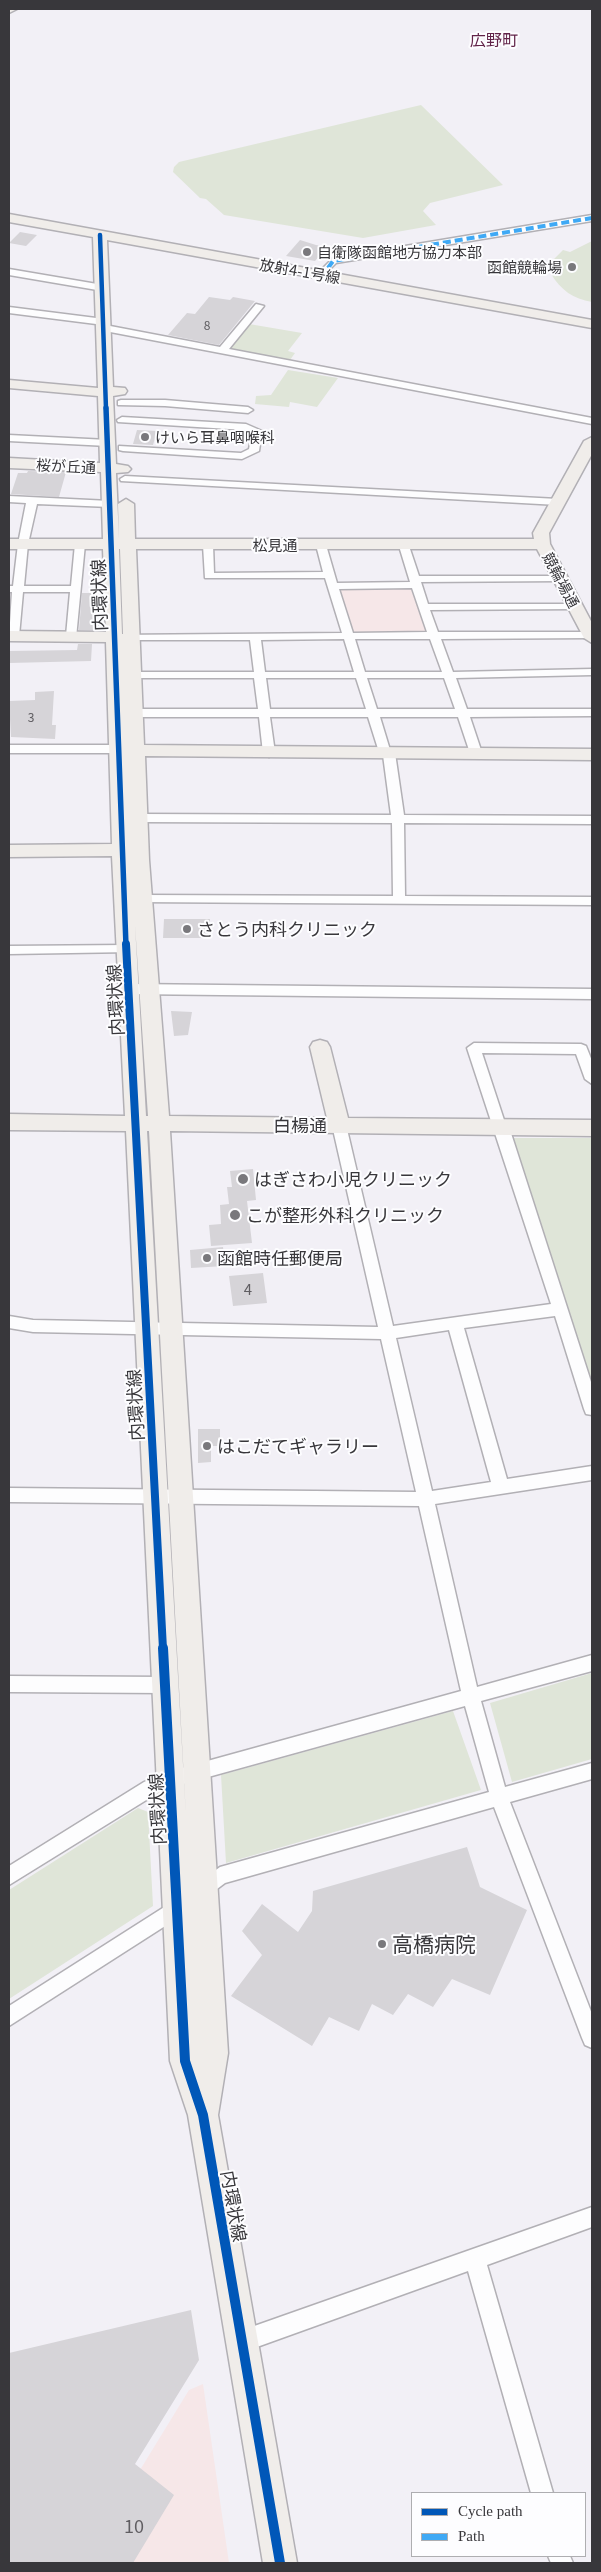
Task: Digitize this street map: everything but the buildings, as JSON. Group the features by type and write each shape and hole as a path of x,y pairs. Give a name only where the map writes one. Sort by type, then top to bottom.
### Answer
{"street":[{"name":"放射4-1号線","path":"9,218 592,324"},
{"path":"328,268 333,261 592,218"},
{"name":"内環状線","path":"107,236 103,288 117,401 131,850 127,949 139,989 159,1124 213,2054 203,2115"},
{"name":"内環状線","path":"107,236 109,327"},
{"path":"9,272 103,288"},
{"path":"223,350 259,306"},
{"path":"9,310 109,327 592,421"},
{"path":"9,384 117,401 246,427 257,431 254,451 242,456 118,461"},
{"name":"内環状線","path":"117,401 118,461 110,504 120,543"},
{"path":"117,401 248,410"},
{"path":"9,438 118,461 558,502"},
{"name":"競輪場通","path":"590,630 542,544 541,533 592,441"},
{"name":"桜が丘通","path":"9,463 118,461"},
{"path":"9,499 110,504"},
{"path":"32,500 16,544 11,636 349,636 590,630"},
{"name":"松見通","path":"16,544 120,543 404,546 542,544"},
{"path":"72,636 80,544"},
{"path":"208,545 209,576 415,582 561,578"},
{"path":"321,545 330,580 387,753 398,820 399,899"},
{"path":"404,546 476,753"},
{"path":"14,589 76,588"},
{"path":"425,607 576,606"},
{"path":"255,636 269,753"},
{"name":"内環状線","path":"124,637 133,675 135,713 128,750 139,818 131,850 143,899 136,1124 185,2061 203,2115 280,2563"},
{"path":"133,675 450,675 592,672"},
{"path":"135,713 592,713"},
{"path":"9,748 269,753 592,754"},
{"path":"139,818 592,820"},
{"path":"9,851 131,850"},
{"path":"143,899 592,901"},
{"path":"9,950 127,949"},
{"path":"139,989 592,994"},
{"path":"320,1047 471,1697 499,1797 592,2038"},
{"path":"592,1079 581,1049 474,1048 592,1409"},
{"name":"白楊通","path":"9,1122 592,1128"},
{"path":"9,1322 33,1326 385,1333 560,1309"},
{"path":"455,1323 501,1487"},
{"path":"9,1495 425,1499 592,1473"},
{"path":"9,1876 150,1788 170,1779 592,1663"},
{"path":"9,1684 165,1685"},
{"path":"9,2017 177,1908 220,1876 592,1771"},
{"path":"243,2341 592,2217"},
{"path":"475,2259 542,2492"}],"shaded area":[{"path":"421,105 503,185 430,203 423,211 436,225 363,238 224,215 206,199 200,198 173,172 174,167 179,162"},
{"name":"函館競輪場","path":"592,241 592,302 579,299 568,293 551,274 554,259 563,250 570,252"},
{"path":"249,324 302,333 288,351 295,353 290,360 230,349"},
{"path":"288,370 338,378 317,407 290,402 289,407 255,404 256,396 271,395"},
{"path":"339,588 411,589 427,632 353,632"},
{"path":"512,1138 592,1138 592,1386"},
{"path":"592,1673 592,1759 512,1782 490,1703"},
{"path":"453,1711 481,1790 226,1863 221,1775"},
{"path":"138,1808 148,1812 153,1906 9,1999 9,1890"},
{"path":"203,2384 229,2563 83,2563 189,2390"}],"marked path":[{"path":"328,268 333,261 592,218"}],"cycle path":[{"path":"100,235 122,862 185,2061 203,2115 280,2563"}],"place":[{"name":"自衛隊函館地方協力本部","path":"307,252"},
{"name":"函館競輪場","path":"572,267"},
{"name":"けいら耳鼻咽喉科","path":"145,437"},
{"name":"さとう内科クリニック","path":"187,929"},
{"name":"はぎさわ小児クリニック","path":"243,1179"},
{"name":"こが整形外科クリニック","path":"235,1215"},
{"name":"函館時任郵便局","path":"207,1258"},
{"name":"はこだてギャラリー","path":"207,1446"},
{"name":"高橋病院","path":"382,1944"}],"district":[{"name":"広野町","path":"494,40"}]}
